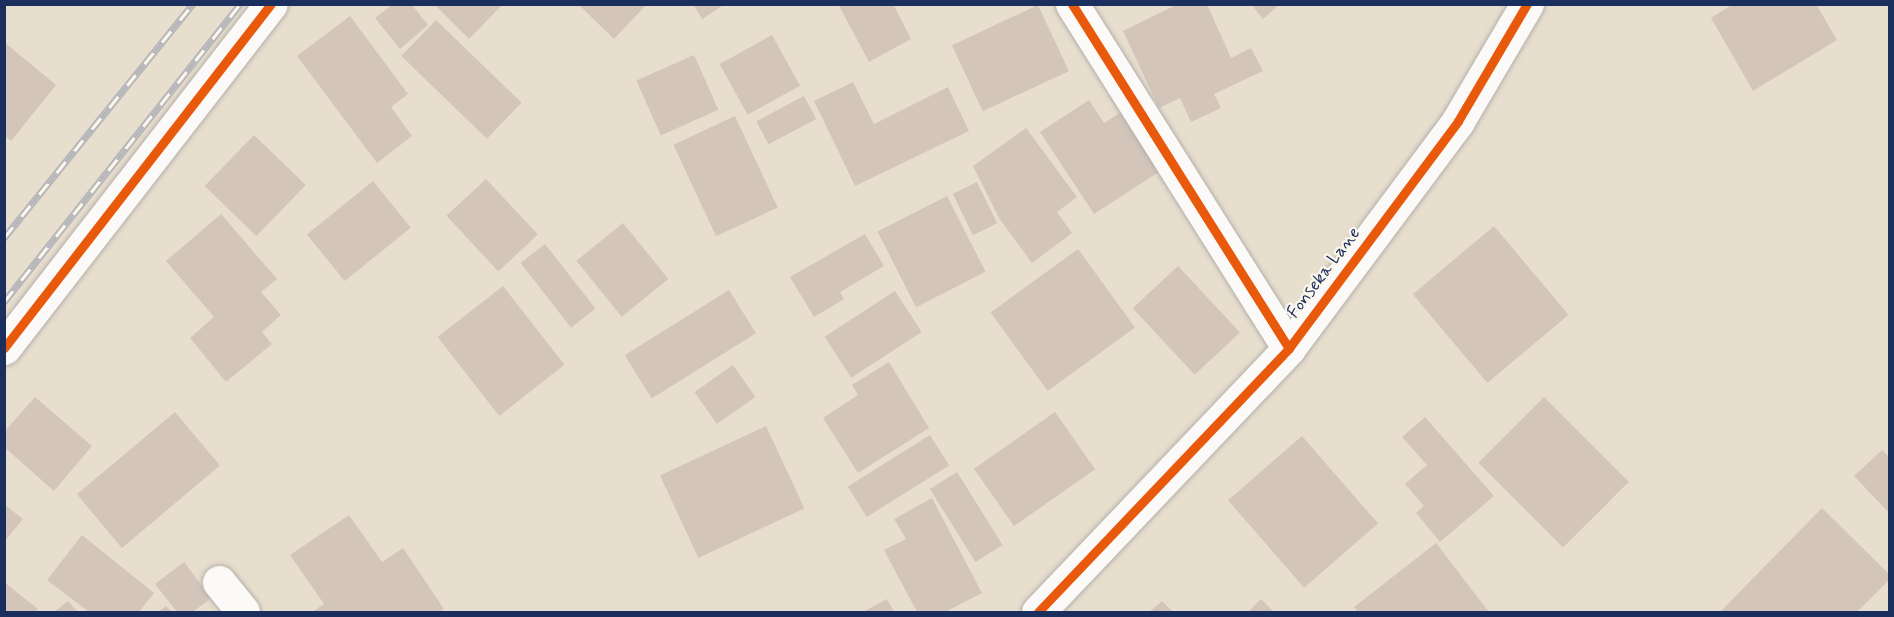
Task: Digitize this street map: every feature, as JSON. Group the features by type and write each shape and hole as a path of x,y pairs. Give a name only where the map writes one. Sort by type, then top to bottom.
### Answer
{"street":[{"path":"4,348 271,4"},
{"path":"1072,4 1288,348"},
{"name":"Fonseka Lane","path":"1038,612 1288,348 1458,121 1527,4"},
{"path":"219,582 243,612"}],"building":[{"path":"434,4 503,4 469,39"},
{"path":"578,4 647,4 614,39"},
{"path":"693,4 725,4 702,19"},
{"path":"838,4 893,4 911,39 869,62"},
{"path":"1178,4 1207,4 1231,58 1251,48 1263,71 1214,94 1221,108 1191,122 1180,98 1159,108 1123,31"},
{"path":"1251,4 1280,4 1263,19"},
{"path":"1733,4 1816,4 1837,40 1753,91 1711,18"},
{"path":"392,5 412,5 428,25 400,49 375,18"},
{"path":"1038,5 1069,71 983,111 952,45"},
{"path":"350,16 408,94 391,107 412,136 377,163 297,56"},
{"path":"436,20 522,103 487,139 401,56"},
{"path":"772,35 800,86 748,115 720,64"},
{"path":"4,42 56,85 11,141 4,135"},
{"path":"694,55 718,110 661,135 636,81"},
{"path":"853,82 874,124 948,87 969,131 855,186 814,101"},
{"path":"804,96 816,119 769,144 756,121"},
{"path":"1089,100 1104,123 1123,111 1162,170 1094,214 1040,132"},
{"path":"735,116 778,208 716,236 673,145"},
{"path":"1026,128 1077,197 1057,212 1072,233 1032,263 999,218 973,166"},
{"path":"254,135 306,185 256,236 205,186"},
{"path":"486,179 538,235 498,271 447,216"},
{"path":"373,181 411,228 345,281 307,234"},
{"path":"977,182 997,223 973,235 953,194"},
{"path":"947,196 986,272 916,307 878,231"},
{"path":"221,214 277,279 261,292 281,315 262,332 272,344 226,382 190,338 214,317 166,261"},
{"path":"623,223 668,279 622,317 576,261"},
{"path":"1494,226 1569,315 1487,383 1413,294"},
{"path":"865,234 884,266 840,292 844,299 814,317 790,277"},
{"path":"545,244 595,309 571,328 521,263"},
{"path":"1078,249 1135,327 1048,391 991,312"},
{"path":"1178,266 1240,333 1195,375 1133,308"},
{"path":"503,286 565,365 499,416 438,337"},
{"path":"729,290 756,333 652,398 625,355"},
{"path":"895,291 922,332 851,378 825,337"},
{"path":"889,362 929,428 858,473 823,418 858,395 852,385"},
{"path":"733,365 755,397 717,424 694,392"},
{"path":"35,397 92,446 54,491 4,447 4,432"},
{"path":"1544,397 1629,482 1563,548 1478,463"},
{"path":"175,412 220,466 122,548 77,494"},
{"path":"1055,412 1095,469 1014,526 974,469"},
{"path":"1425,417 1494,496 1440,542 1416,513 1424,506 1405,484 1427,465 1402,437"},
{"path":"766,426 804,508 698,558 660,475"},
{"path":"930,435 949,466 867,517 848,486"},
{"path":"1302,436 1378,524 1304,588 1228,500"},
{"path":"1882,450 1890,458 1890,514 1854,476"},
{"path":"957,472 1003,545 975,562 930,489"},
{"path":"932,498 982,593 945,612 917,612 884,550 906,539 894,519"},
{"path":"4,504 23,519 4,542"},
{"path":"1822,508 1890,575 1890,579 1857,612 1720,612"},
{"path":"349,515 382,562 403,548 444,609 439,612 312,612 324,604 290,555"},
{"path":"82,535 154,593 139,612 89,612 47,580"},
{"path":"1436,543 1489,612 1358,612 1354,607"},
{"path":"184,562 211,598 193,612 177,612 155,584"},
{"path":"4,582 38,609 35,612 4,612"},
{"path":"887,599 894,612 863,612"},
{"path":"1261,599 1274,612 1248,612"},
{"path":"68,601 78,612 54,612"},
{"path":"1162,601 1173,612 1149,612"},
{"path":"166,606 172,612 158,612"}],"railway":[{"path":"4,238 193,4"},
{"path":"4,302 240,4"}],"cycle path":[{"path":"4,348 271,4"},
{"path":"1072,4 1289,348"},
{"path":"1038,612 1289,348 1458,121 1527,4"}]}
